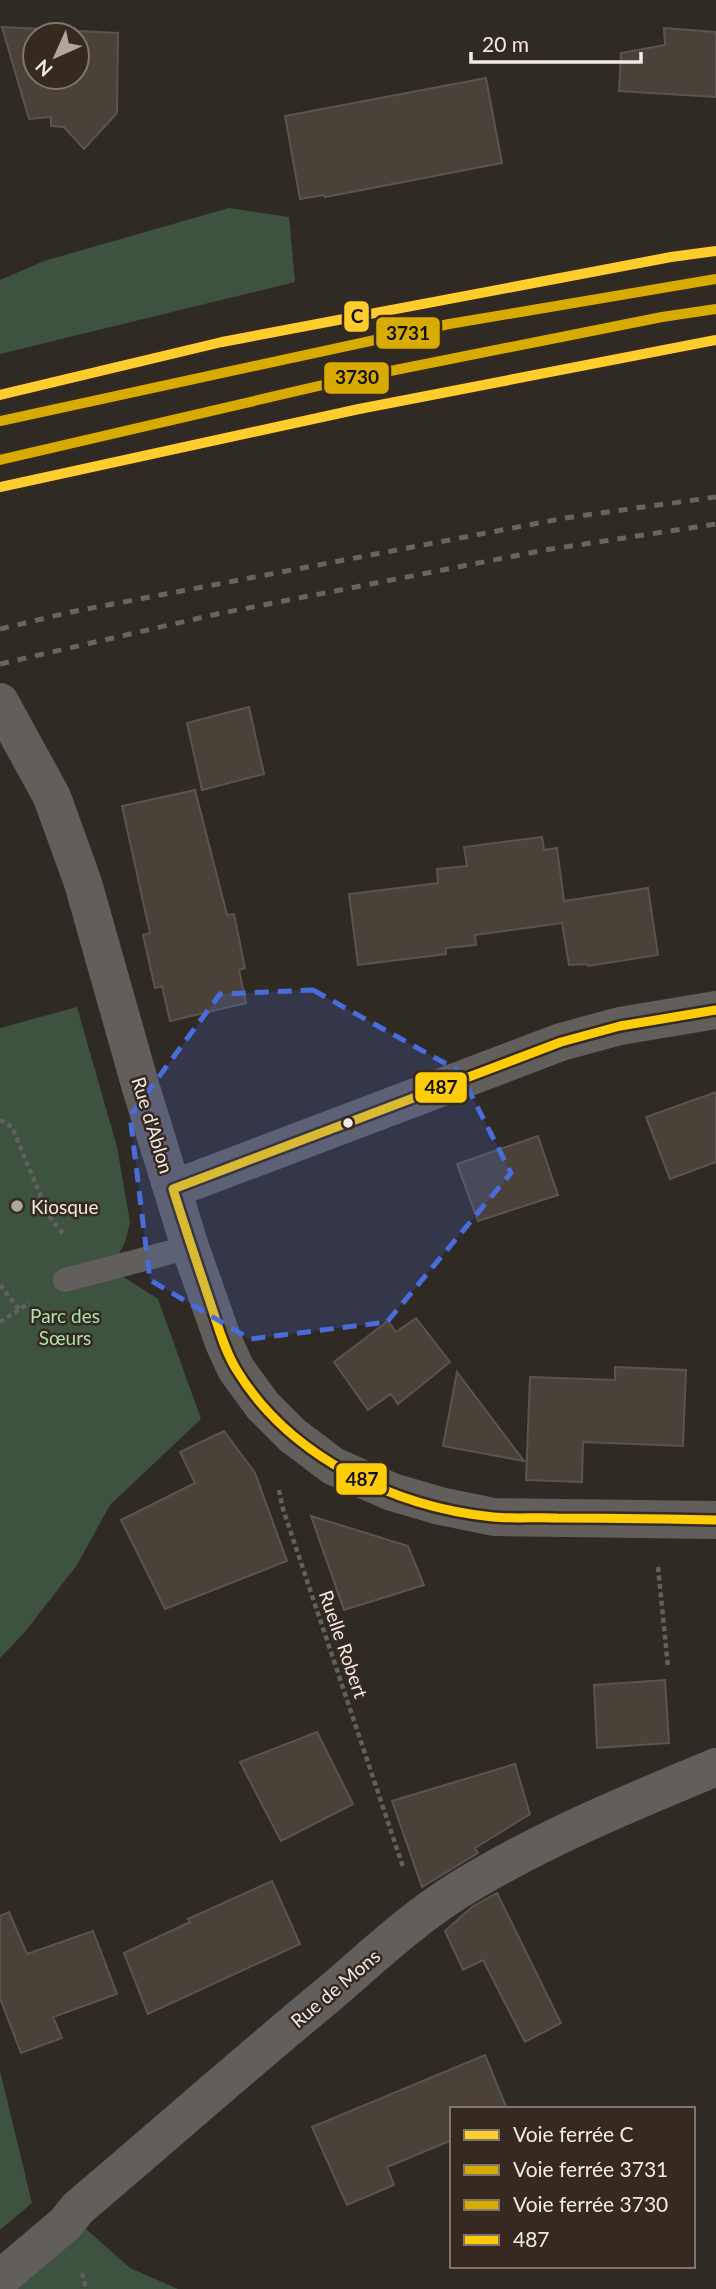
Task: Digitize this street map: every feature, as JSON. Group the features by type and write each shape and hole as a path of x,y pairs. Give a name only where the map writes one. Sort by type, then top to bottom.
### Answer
{"street":[{"name":"Rue d'Ablon","path":"2,706 52,797 83,883 141,1088 190,1247 224,1343 236,1369 262,1406 292,1435 333,1466 392,1492 440,1506 494,1517 716,1520"},
{"path":"173,1189 561,1042 620,1026 716,1010"},
{"name":"Rue de Mons","path":"0,2279 255,2055 429,1911 535,1846 716,1767"}],"lane":[{"path":"65,1280 190,1247"}],"path":[{"path":"0,1120 12,1127 49,1216 94,1274"},
{"path":"0,1285 19,1309"},
{"name":"Ruelle Robert","path":"278,1483 284,1509 406,1877"},
{"path":"654,1519 668,1667"}],"highlighted area":[{"path":"313,990 459,1071 511,1173 387,1322 250,1339 150,1280 130,1116 220,994"}],"green space":[{"path":"229,208 289,217 295,282 0,354 0,280 44,261"},
{"name":"Parc des Sœurs","path":"77,1007 117,1147 130,1222 125,1242 111,1269 158,1299 201,1419 110,1505 77,1565 24,1633 0,1658 0,1028"},
{"path":"0,2071 32,2203 0,2230"},
{"path":"77,2221 130,2268 178,2289 0,2289"}],"building":[{"path":"2,27 21,28 21,91 91,91 91,32 118,33 117,113 84,149 64,127 51,126 51,117 29,119"},
{"path":"664,28 716,32 716,97 619,91 621,53 665,45"},
{"path":"486,78 502,163 325,197 300,199 285,116"},
{"path":"249,707 264,774 202,790 187,723"},
{"path":"195,790 227,915 234,914 245,968 239,970 246,1003 170,1021 162,986 155,988 143,935 150,933 122,806"},
{"path":"542,837 544,850 557,848 564,901 648,888 658,955 588,966 569,965 562,923 475,935 476,945 446,948 446,954 358,965 349,894 438,883 437,869 467,866 464,847"},
{"path":"716,1092 716,1162 670,1179 646,1117"},
{"path":"538,1136 558,1195 478,1221 457,1164"},
{"path":"416,1318 450,1362 398,1404 391,1394 368,1410 334,1362 388,1321 396,1332"},
{"path":"615,1367 686,1370 683,1446 583,1442 582,1482 526,1480 530,1377 615,1380"},
{"path":"457,1372 524,1461 443,1446"},
{"path":"224,1431 255,1473 287,1561 165,1609 121,1520 195,1483 180,1452"},
{"path":"311,1516 408,1546 424,1585 344,1610"},
{"path":"665,1680 669,1743 597,1748 594,1685"},
{"path":"317,1732 353,1804 281,1841 240,1762"},
{"path":"515,1764 530,1814 475,1848 478,1853 422,1887 392,1801"},
{"path":"272,1881 300,1944 148,2014 124,1953 190,1922 188,1919"},
{"path":"497,1893 561,2023 525,2042 483,1960 463,1970 445,1931 472,1907"},
{"path":"9,1912 27,1954 93,1931 117,1994 53,2017 62,2038 21,2053 0,1998 0,1916"},
{"path":"485,2055 506,2107 450,2107 450,2141 387,2167 394,2185 347,2205 312,2127"}],"railway":[{"path":"0,629 71,612 565,518 716,497"},
{"path":"0,664 217,614 545,550 716,524"}],"rail line":[{"name":"C","path":"0,395 222,342 671,257 716,251"},
{"name":"3731","path":"0,421 449,324 716,279"},
{"name":"3730","path":"0,460 340,381 662,317 716,309"},
{"name":"C","path":"0,487 359,409 716,340"}],"transit line":[{"name":"487","path":"173,1189 561,1042 620,1026 716,1010"},
{"name":"487","path":"173,1189 222,1337 236,1369 258,1400 285,1428 315,1452 347,1472 382,1489 419,1502 493,1517 716,1520"}],"place":[{"name":"Kiosque","path":"17,1206"}]}
